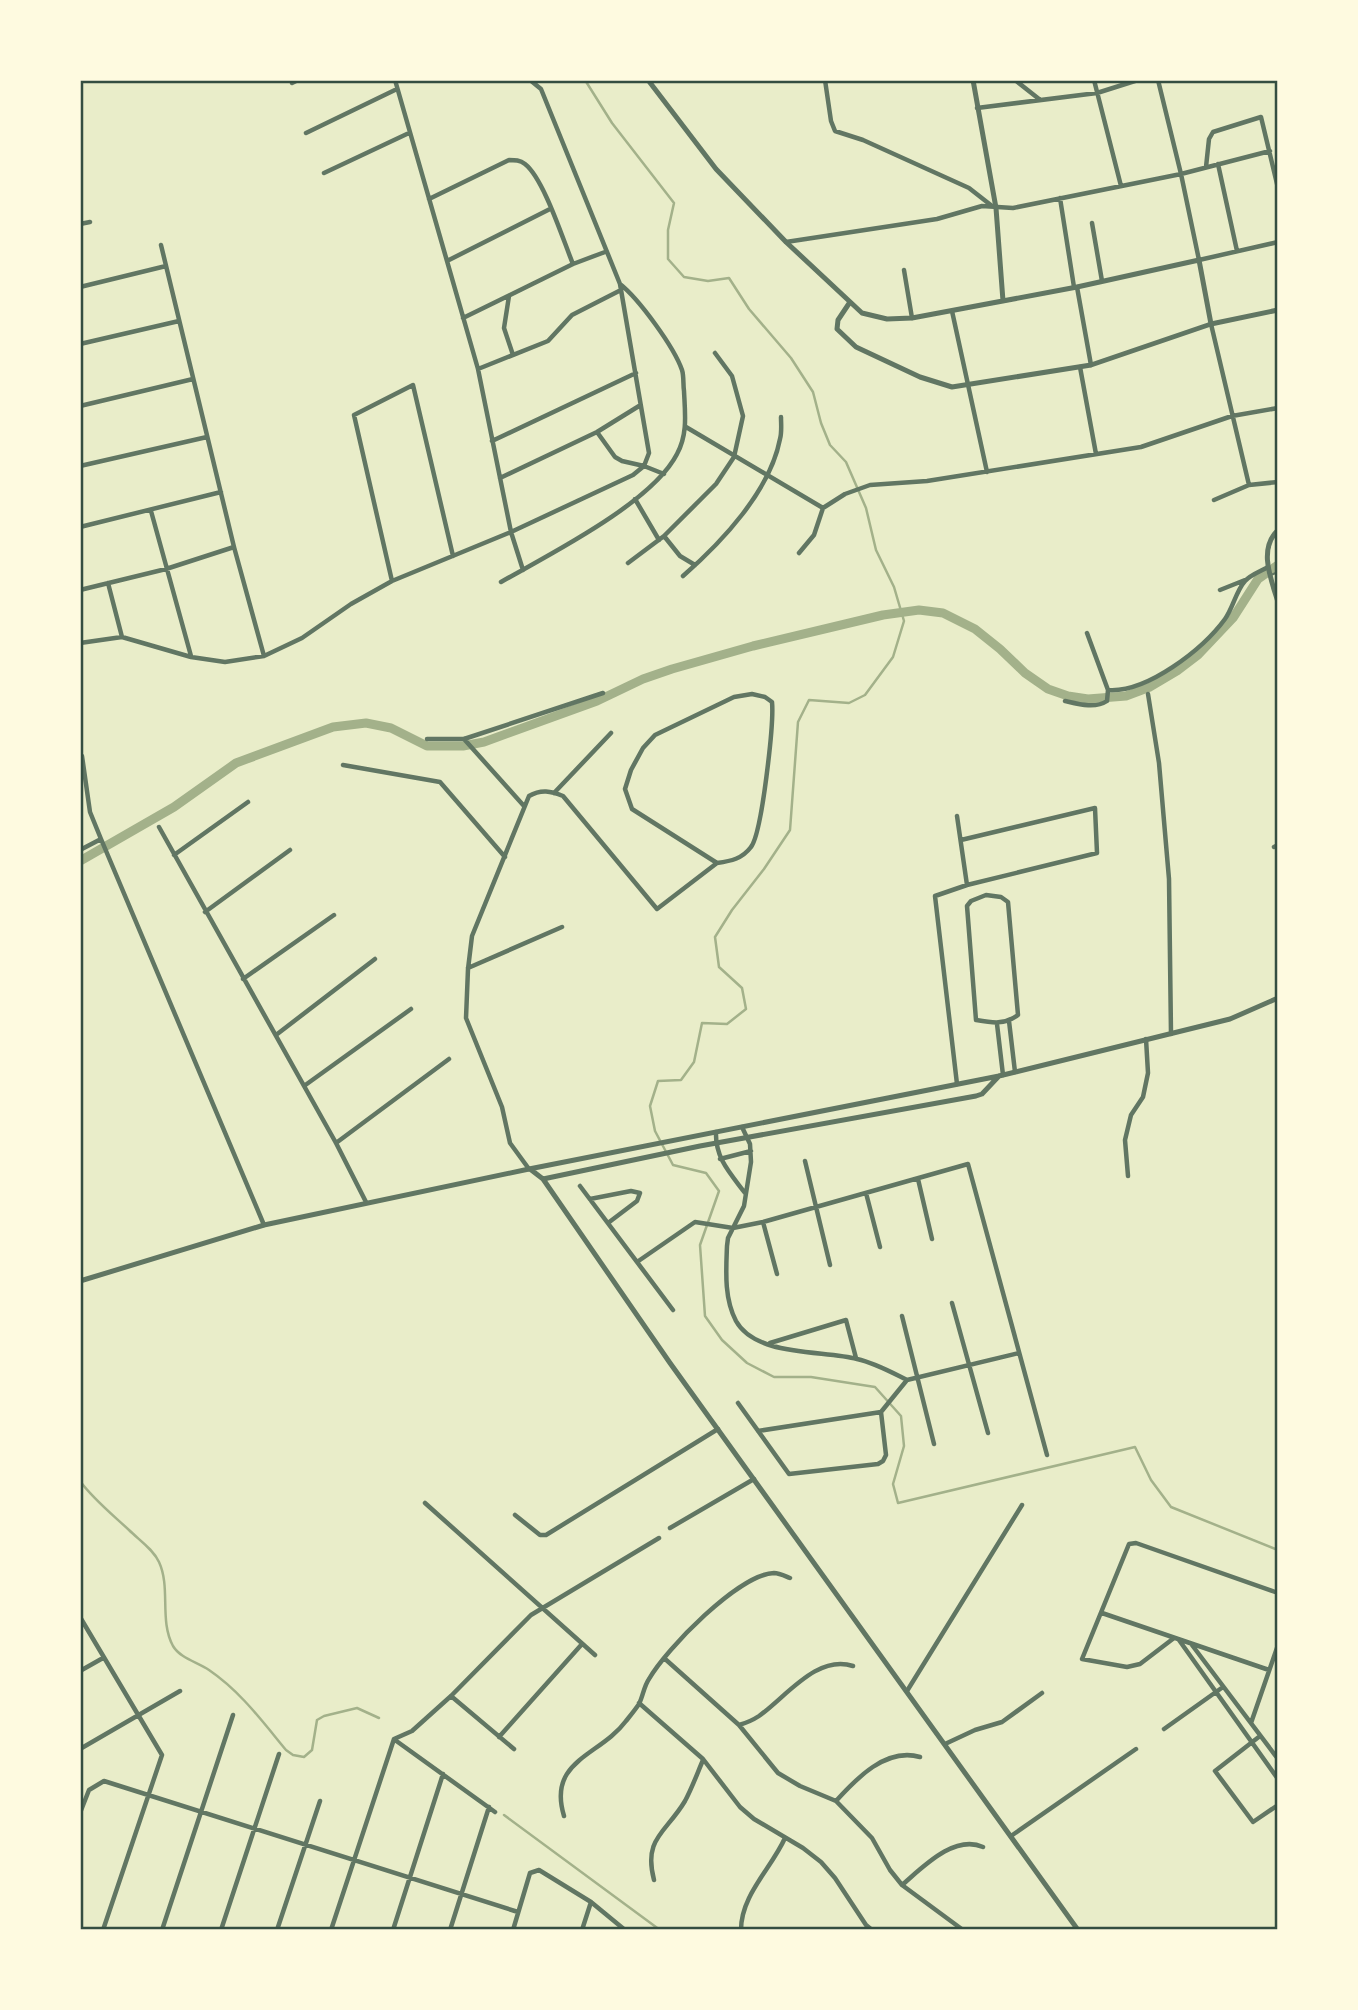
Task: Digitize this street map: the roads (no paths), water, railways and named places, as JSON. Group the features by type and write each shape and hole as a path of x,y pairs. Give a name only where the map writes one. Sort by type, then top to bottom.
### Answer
{"street":[{"path":"395,80 478,369 511,532 523,569"},
{"path":"501,582 602,523 648,491 664,475 678,453 686,427 682,370 635,296 620,284 541,89 530,80"},
{"path":"648,80 716,169 786,242 862,313 872,317 912,318 952,311 1278,242"},
{"path":"825,80 835,131 863,140 969,188 994,207"},
{"path":"973,80 994,207 1003,301"},
{"path":"1015,80 1040,100"},
{"path":"1094,80 1121,186"},
{"path":"977,108 1097,93 1139,80"},
{"path":"1158,80 1249,485"},
{"path":"306,133 397,89"},
{"path":"1206,167 1209,139 1213,132 1261,117 1278,188"},
{"path":"324,173 409,133"},
{"path":"786,242 937,219 982,206 1013,208 1181,174 1270,151"},
{"path":"429,199 509,160 519,160 537,177 573,264"},
{"path":"1218,164 1237,251"},
{"path":"1060,198 1091,365"},
{"path":"447,261 550,209"},
{"path":"80,225 90,222"},
{"path":"1092,223 1102,281"},
{"path":"161,245 234,547 264,656"},
{"path":"463,318 605,251"},
{"path":"80,287 166,266"},
{"path":"904,270 912,318"},
{"path":"80,643 122,637 191,657 225,662 264,656 302,638 351,604 392,581 511,532 633,475 643,466 649,453 620,284"},
{"path":"478,369 548,341 572,315 619,290"},
{"path":"509,295 504,328 513,355"},
{"path":"850,302 838,320 837,329 856,347 920,377 952,387 1091,365 1211,324 1278,310"},
{"path":"952,311 987,472"},
{"path":"80,345 179,321"},
{"path":"628,563 662,538 716,484 734,457 743,416 732,376 715,353"},
{"path":"1080,367 1096,454"},
{"path":"492,442 636,373"},
{"path":"80,405 193,379"},
{"path":"392,581 354,415 413,385 453,556"},
{"path":"500,478 597,432 639,406"},
{"path":"799,553 814,535 823,508 845,494 870,485 927,481 1141,446 1232,416 1278,408"},
{"path":"682,576 749,507 766,477 780,439 781,417"},
{"path":"686,427 766,477 823,508"},
{"path":"597,432 615,457 664,475"},
{"path":"80,466 207,437"},
{"path":"1214,500 1249,485 1278,482"},
{"path":"80,527 221,492"},
{"path":"635,499 662,538 680,556 695,565"},
{"path":"151,511 191,657"},
{"path":"1278,530 1270,537 1267,549 1269,571 1278,602"},
{"path":"80,590 166,569 234,547"},
{"path":"1220,590 1269,571"},
{"path":"1065,701 1101,705 1108,695 1155,678 1203,643 1226,618 1246,580"},
{"path":"108,583 122,637"},
{"path":"1087,633 1108,695"},
{"path":"427,739 465,740 603,693"},
{"path":"717,863 632,809 625,789 631,770 643,748 655,735 734,697 752,694 765,696 772,702 773,716 767,774 753,845 744,855 717,863 657,909 562,796 536,792 529,796 472,936 466,1018 502,1107 510,1143 529,1169 543,1179 718,1429 1078,1930"},
{"path":"1148,694 1159,763 1169,879 1171,1034"},
{"path":"554,793 611,733"},
{"path":"465,740 524,806"},
{"path":"82,756 90,812 264,1225"},
{"path":"343,765 440,782 505,857"},
{"path":"174,855 248,802"},
{"path":"957,1084 935,896 967,885 1097,853 1095,808 961,840"},
{"path":"957,816 967,885"},
{"path":"159,827 336,1143 366,1202"},
{"path":"80,850 101,840"},
{"path":"205,912 290,850"},
{"path":"986,895 1001,897 1008,902 1018,1014 1010,1021 997,1024 976,1020 967,906 971,901 986,895"},
{"path":"243,979 334,915"},
{"path":"468,969 562,927"},
{"path":"275,1035 375,959"},
{"path":"80,1281 264,1225 366,1202 1015,1072 1230,1019 1278,998"},
{"path":"304,1086 411,1009"},
{"path":"1010,1021 1015,1072"},
{"path":"543,1179 982,1094 1001,1075 997,1024"},
{"path":"1128,1176 1125,1140 1131,1115 1143,1097 1149,1073 1146,1039"},
{"path":"336,1143 449,1059"},
{"path":"973,1081 981,1086 976,1096"},
{"path":"742,1127 751,1151 746,1193 741,1215 727,1246 728,1302 738,1324 752,1336 770,1344 796,1351 856,1358 907,1380"},
{"path":"716,1132 720,1159 746,1193"},
{"path":"720,1159 751,1151"},
{"path":"805,1161 830,1265"},
{"path":"638,1262 691,1224 701,1222 733,1228 763,1222 968,1164 1047,1455"},
{"path":"918,1178 932,1239"},
{"path":"580,1186 673,1310"},
{"path":"590,1199 631,1191 639,1193 640,1198 637,1201 608,1223"},
{"path":"866,1193 880,1247"},
{"path":"763,1222 777,1274"},
{"path":"952,1303 988,1433"},
{"path":"902,1316 934,1444"},
{"path":"770,1344 846,1320 856,1358"},
{"path":"738,1403 789,1474 878,1464 886,1455 883,1409 907,1380 1019,1353"},
{"path":"758,1431 883,1409"},
{"path":"515,1515 540,1535 546,1535 718,1429"},
{"path":"670,1528 755,1479"},
{"path":"425,1503 595,1655"},
{"path":"907,1691 1023,1505"},
{"path":"331,1930 394,1739 412,1731 452,1696 531,1615 659,1538"},
{"path":"1176,1639 1140,1664 1127,1667 1082,1659 1129,1544 1136,1544 1278,1593"},
{"path":"564,1816 559,1800 568,1771 581,1757 624,1725 639,1703 648,1679 692,1626 731,1593 764,1575 776,1573 790,1578"},
{"path":"1102,1613 1269,1670"},
{"path":"80,1617 162,1755 103,1930"},
{"path":"1176,1639 1278,1779"},
{"path":"1191,1643 1278,1759"},
{"path":"499,1737 582,1644"},
{"path":"1251,1723 1278,1645"},
{"path":"80,1671 103,1658"},
{"path":"664,1658 751,1738 763,1757 778,1773 800,1786 836,1801 872,1838 902,1885 963,1930"},
{"path":"739,1726 756,1718 796,1684 827,1665 845,1663 853,1666"},
{"path":"1164,1728 1223,1687"},
{"path":"80,1749 180,1691"},
{"path":"945,1744 975,1730 1002,1722 1042,1693"},
{"path":"452,1696 514,1749"},
{"path":"639,1703 703,1759 740,1807 821,1862 835,1878 864,1927 872,1930"},
{"path":"162,1930 233,1715"},
{"path":"1260,1736 1214,1771 1253,1822 1278,1805"},
{"path":"394,1739 495,1812"},
{"path":"1011,1836 1136,1749"},
{"path":"221,1930 279,1754"},
{"path":"836,1801 873,1766 906,1754 920,1757"},
{"path":"654,1880 649,1863 653,1846 683,1804 703,1759"},
{"path":"393,1930 443,1773"},
{"path":"80,1814 89,1790 104,1781 518,1912"},
{"path":"277,1930 320,1801"},
{"path":"450,1930 489,1807"},
{"path":"741,1930 743,1912 749,1896 776,1857 785,1838"},
{"path":"902,1885 931,1860 954,1848 970,1844 983,1847"},
{"path":"513,1930 530,1873 540,1870 591,1902 625,1930"},
{"path":"582,1930 591,1902"}],"lane":[{"path":"1269,571 1278,572"}],"waterway":[{"path":"585,80 612,123 674,203 668,230 668,259 684,277 708,281 729,278 749,309 791,358 813,392 830,445 846,462 866,508 876,550 894,587 904,621 893,657 865,695 849,703 809,700 798,722 790,830 715,937 719,967 742,988 746,1009 727,1024 702,1023 694,1062 681,1080 658,1081 650,1106 655,1131 673,1165 706,1173 719,1191 700,1245 705,1316 722,1340 747,1363 774,1377 811,1377 875,1387 901,1416 904,1446 893,1484 898,1503 1135,1447 1151,1480 1171,1507 1278,1550"},
{"path":"80,861 174,807 236,763 333,727 366,723 391,728 427,746 463,746 484,742 597,701 643,679 672,669 753,646 883,615 919,610 943,613 975,629 1025,673 1048,689 1088,699 1126,696 1150,687 1198,655 1233,618 1258,579 1278,565"},
{"path":"80,1481 146,1545 159,1562 164,1582 167,1626 176,1650 231,1687 286,1750 293,1755 304,1757 312,1750 317,1720 324,1716 357,1708 379,1718"},
{"path":"504,1815 660,1930"}]}
